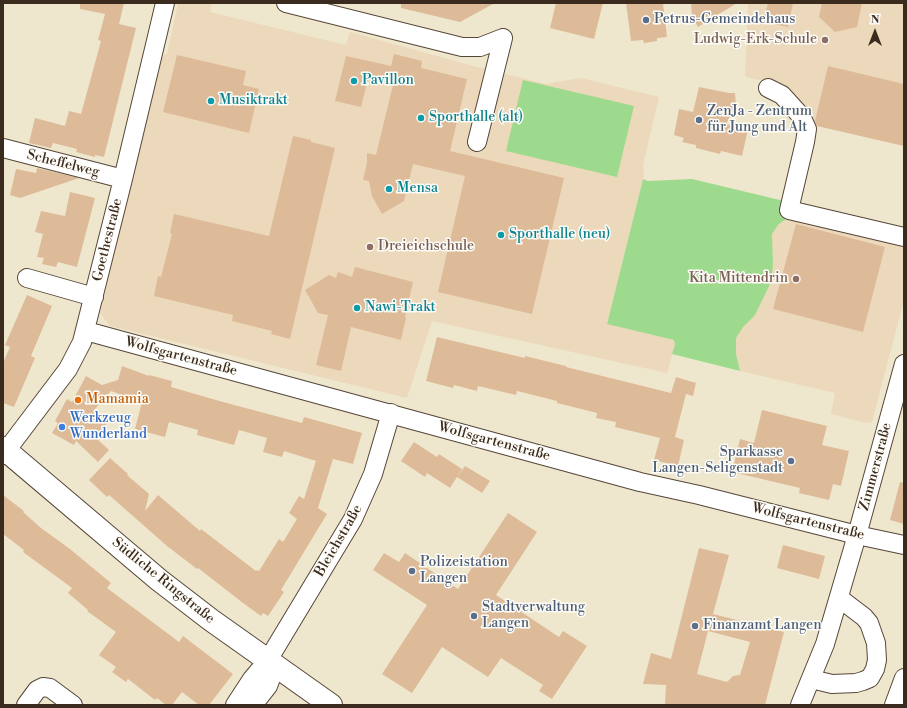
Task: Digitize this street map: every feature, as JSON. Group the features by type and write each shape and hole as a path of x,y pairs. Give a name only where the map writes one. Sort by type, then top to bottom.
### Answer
{"main road":[{"name":"Südliche Ringstraße","path":"4,451 159,580 211,620 331,705"}],"street":[{"name":"Goethestraße","path":"4,451 68,369 77,353 86,331 165,3"},
{"path":"286,3 462,48 480,47 503,38 477,142"},
{"path":"768,88 782,95 802,116 807,129 789,210 904,237"},
{"name":"Scheffelweg","path":"3,148 123,179"},
{"path":"27,278 94,297"},
{"name":"Wolfsgartenstraße","path":"86,331 640,482 904,545"},
{"name":"Zimmerstraße","path":"800,705 825,644 904,364"},
{"name":"Bleichstraße","path":"272,663 353,520 373,474 391,413"},
{"path":"811,679 832,684 856,683 870,678 875,669 877,648 869,623 864,617 839,598"},
{"path":"235,705 252,679 272,663"},
{"path":"253,705 268,686 272,663"},
{"path":"894,705 904,678"},
{"path":"26,705 37,690 43,687 50,688 73,705"}],"shaded area":[{"name":"Dreieichschule","path":"178,3 212,3 210,12 346,45 350,32 477,67 546,84 581,78 659,97 643,165 644,174 607,323 674,340 675,345 667,373 432,321 407,398 110,326 100,313 160,56 167,54"},
{"name":"Ludwig-Erk-Schule","path":"748,3 904,3 904,146 814,125 778,84 745,77"},
{"path":"794,215 904,243 904,300 872,422 866,423 831,414 835,393 740,371 736,354 736,338 773,264 772,234 779,224"}],"green space":[{"path":"523,80 634,106 617,177 506,151"},
{"path":"643,179 648,181 692,179 784,201 788,205 785,220 779,224 772,234 773,264 771,282 755,315 743,327 736,338 736,354 740,371 672,354 675,345 674,340 607,324"}],"building":[{"path":"80,3 124,3 119,24 136,28 104,157 95,155 95,157 76,152 77,149 53,143 51,148 29,143 35,118 65,126 69,111 81,114 101,41 98,40 105,14 80,9"},
{"path":"401,3 495,3 460,22 401,8"},
{"path":"556,3 603,3 594,39 550,28"},
{"name":"Petrus-Gemeindehaus","path":"626,3 663,3 667,37 657,38 657,41 644,43 643,40 631,41"},
{"path":"691,3 737,3 698,27 692,17"},
{"path":"768,3 793,3 788,27 763,22"},
{"path":"822,3 862,3 857,27 835,32 819,17"},
{"path":"394,54 422,61 421,68 467,79 450,151 564,178 532,314 438,292 465,176 413,164 404,201 382,214 372,196 369,181 363,180 367,163 367,153 376,155 394,81 369,75 361,107 335,101 346,56 391,66"},
{"name":"Musiktrakt","path":"177,55 246,71 243,85 259,89 249,133 163,112"},
{"path":"828,66 904,84 904,146 817,126 815,121"},
{"name":"ZenJa - Zentrum für Jung und Alt","path":"699,87 735,93 736,106 726,124 748,129 742,156 721,151 720,154 696,148 696,145 682,142 684,138 674,135 679,109 693,112"},
{"path":"293,136 335,148 290,339 271,334 272,331 232,321 233,315 154,296 158,276 161,277 172,234 170,233 174,214 269,236"},
{"path":"37,168 79,178 20,198 10,195 16,169 36,173"},
{"path":"70,192 95,198 77,267 58,262 56,267 42,264 44,258 37,257 43,234 35,232 41,211 65,216"},
{"name":"Kita Mittendrin","path":"796,224 885,247 863,332 773,309"},
{"name":"Nawi-Trakt","path":"355,267 413,282 401,340 351,327 341,371 316,365 328,315 318,313 305,290 329,275 336,278 338,272 352,277"},
{"path":"27,295 52,306 31,356 35,358 14,407 3,403 3,363 10,347 5,345"},
{"path":"437,337 525,358 525,356 671,393 676,377 696,383 693,396 686,394 675,437 684,440 678,466 654,460 660,438 615,427 616,422 596,418 597,413 517,391 516,395 478,386 477,391 454,385 453,388 426,381"},
{"path":"122,366 149,376 172,381 171,387 223,402 302,423 304,417 362,433 353,464 333,459 318,508 327,514 281,590 284,592 268,616 263,613 261,616 198,568 197,569 167,546 109,495 107,497 89,480 110,458 149,494 145,511 158,495 200,531 201,529 256,571 259,571 279,539 283,542 297,519 289,513 299,496 304,499 316,461 284,451 282,457 263,452 267,438 239,430 234,445 197,435 198,430 169,422 165,437 135,429 142,402 111,391 94,410 109,421 95,437 109,450 98,462 76,441 74,445 52,433 58,423 55,421 67,399 72,402 86,376 102,385 118,380"},
{"name":"Sparkasse Langen-Seligenstadt","path":"762,410 827,426 822,445 849,451 841,486 833,484 829,500 799,493 800,488 732,472 740,439 754,443"},
{"path":"414,442 437,457 439,454 462,469 450,488 427,473 425,477 401,461"},
{"path":"465,466 490,481 482,493 457,477"},
{"path":"900,482 904,483 904,524 890,520"},
{"path":"3,495 24,511 23,512 41,528 70,549 111,583 107,588 179,642 183,636 233,674 209,705 199,705 182,692 172,705 166,705 157,698 155,700 128,679 126,682 112,672 116,667 99,655 116,632 87,611 88,610 68,593 72,588 23,552 24,550 3,534"},
{"name":"Stadtverwaltung Langen","path":"508,513 537,532 496,595 559,637 563,631 587,646 552,699 539,691 543,685 501,658 488,677 442,647 412,693 382,674 427,605 373,570 384,553 399,562 405,553 458,589"},
{"path":"783,545 825,556 819,579 777,568"},
{"name":"Finanzamt Langen","path":"699,548 729,555 713,614 784,632 765,705 665,705 666,685 643,684 651,653 671,659","holes":["708,631 750,642 740,675 733,676 727,682 697,674"]}],"place":[{"name":"Petrus-Gemeindehaus","path":"646,20"},
{"name":"Ludwig-Erk-Schule","path":"825,40"},
{"name":"Pavillon","path":"354,81"},
{"name":"Musiktrakt","path":"211,101"},
{"name":"Sporthalle (alt)","path":"421,118"},
{"name":"ZenJa - Zentrum für Jung und Alt","path":"699,120"},
{"name":"Mensa","path":"389,189"},
{"name":"Sporthalle (neu)","path":"501,235"},
{"name":"Dreieichschule","path":"370,247"},
{"name":"Kita Mittendrin","path":"796,279"},
{"name":"Nawi-Trakt","path":"357,308"},
{"name":"Mamamia","path":"78,400"},
{"name":"Werkzeug Wunderland","path":"62,427"},
{"name":"Sparkasse Langen-Seligenstadt","path":"791,461"},
{"name":"Polizeistation Langen","path":"412,571"},
{"name":"Stadtverwaltung Langen","path":"474,616"},
{"name":"Finanzamt Langen","path":"695,626"}]}
